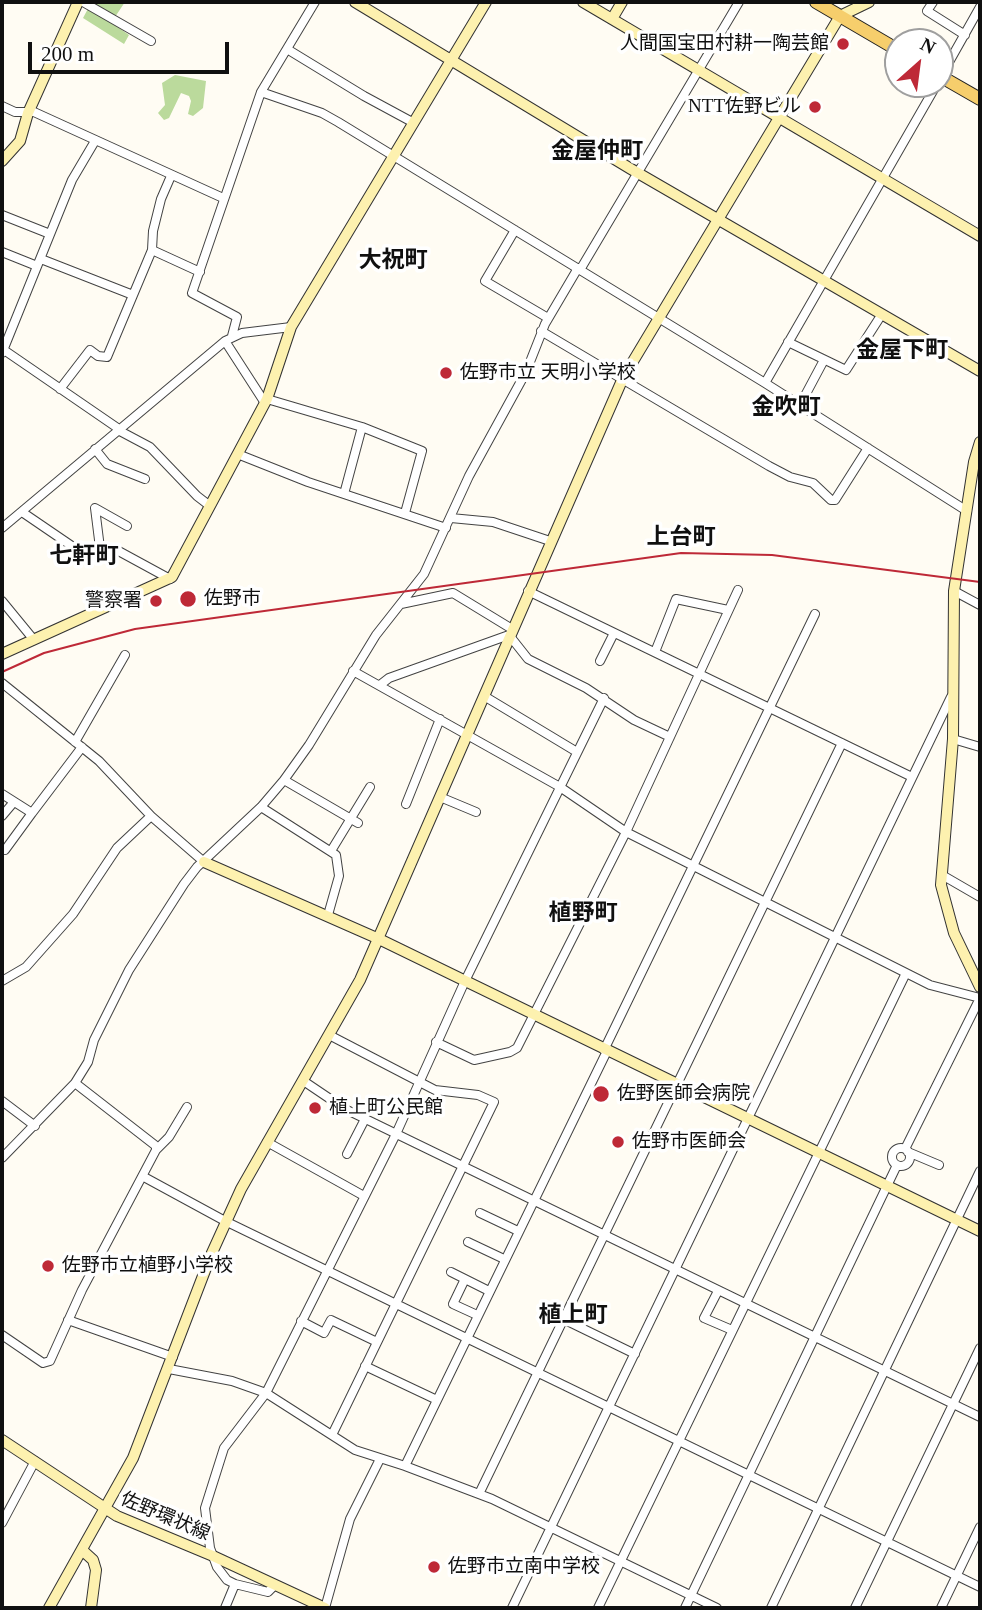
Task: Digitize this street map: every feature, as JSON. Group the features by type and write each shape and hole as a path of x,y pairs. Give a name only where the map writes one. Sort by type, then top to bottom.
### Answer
{"main road":[{"path":"816,2 884,42"},
{"path":"954,86 980,99"}],"street":[{"path":"2,161 20,141 29,113 78,2"},
{"path":"83,2 151,41"},
{"path":"229,338 237,317 192,293 261,92 270,72 315,2"},
{"path":"355,2 980,371"},
{"path":"2,654 170,579 240,455 266,401 291,327 486,2"},
{"path":"583,2 980,236"},
{"path":"612,19 622,2"},
{"path":"2,1158 75,1083 88,1062 94,1040 128,970 184,884 261,807 284,780 309,745 353,671 424,574 469,476 526,372 548,317 639,172 739,2"},
{"path":"49,1608 133,1458 225,1221 267,1142 331,1036 379,939 623,378 841,16 869,2"},
{"path":"933,2 927,11 965,35"},
{"path":"954,53 980,7 976,2"},
{"path":"287,49 414,123"},
{"path":"261,92 321,113 659,317 967,511"},
{"path":"765,383 928,98"},
{"path":"2,106 15,112 43,116 223,198"},
{"path":"95,141 72,180 3,351 118,429 150,447 210,506"},
{"path":"60,389 90,350 98,356 107,357 152,250 153,230 161,199 172,176"},
{"path":"2,215 50,234"},
{"path":"515,230 485,281 548,317"},
{"path":"152,250 200,272"},
{"path":"2,252 133,295"},
{"path":"788,342 843,371 849,368 882,314"},
{"path":"2,528 229,338 291,327"},
{"path":"541,331 769,466 790,477 813,483 831,500 835,500 868,448"},
{"path":"229,338 266,401 362,427 423,453 405,513"},
{"path":"800,404 824,360"},
{"path":"344,494 362,427"},
{"path":"980,442 954,591 953,739 942,875 944,903 954,933 980,987"},
{"path":"95,449 107,464 145,480"},
{"path":"240,455 446,528"},
{"path":"100,548 95,508 127,526"},
{"path":"22,512 85,555 100,548 113,548 170,579"},
{"path":"451,518 493,522 550,541"},
{"path":"436,1042 474,1060 517,1048 626,832 737,590"},
{"path":"954,591 980,605"},
{"path":"528,592 912,777"},
{"path":"401,604 453,593 511,632 528,659 604,698 634,720 670,737"},
{"path":"655,652 677,599 728,610"},
{"path":"2,601 34,640"},
{"path":"405,1466 815,614"},
{"path":"380,685 389,678 511,632"},
{"path":"600,661 614,632"},
{"path":"5,850 79,745 125,654"},
{"path":"353,671 560,787 626,832 939,989 980,998 907,1150 908,1164 897,1166"},
{"path":"2,683 79,745 151,816 204,862 379,939 980,1231"},
{"path":"513,1608 954,691"},
{"path":"484,696 577,752"},
{"path":"275,1585 268,1592 235,1584 221,1573 213,1556 205,1508 223,1448 266,1393 396,1134 465,981 604,698"},
{"path":"406,804 439,719"},
{"path":"953,739 980,747"},
{"path":"479,1494 842,743"},
{"path":"284,780 358,824"},
{"path":"331,851 370,787"},
{"path":"2,794 13,803"},
{"path":"440,797 476,812"},
{"path":"2,816 16,800 33,813"},
{"path":"261,807 331,851 340,863 328,915"},
{"path":"2,981 26,967 73,914 117,848 151,816"},
{"path":"942,875 980,897"},
{"path":"598,1608 905,973"},
{"path":"331,1036 435,1090 478,1095 494,1102 332,1435"},
{"path":"305,1082 365,1119 980,1417"},
{"path":"75,1083 156,1146 156,1150"},
{"path":"2,1101 35,1126"},
{"path":"2,1335 43,1363 50,1360 156,1150 169,1137 187,1107"},
{"path":"347,1154 365,1119"},
{"path":"267,1142 364,1196"},
{"path":"897,1166 892,1160 892,1154 898,1149 907,1150 939,1166"},
{"path":"685,1608 897,1166"},
{"path":"771,1608 980,1171"},
{"path":"144,1177 225,1221 980,1587"},
{"path":"480,1213 518,1231"},
{"path":"468,1242 505,1259"},
{"path":"450,1272 489,1291"},
{"path":"465,1279 453,1304 477,1315"},
{"path":"718,1291 704,1318 732,1330"},
{"path":"563,1319 635,1353"},
{"path":"68,1320 173,1357"},
{"path":"301,1321 324,1333 331,1320 377,1342"},
{"path":"855,1608 980,1348"},
{"path":"365,1366 437,1400"},
{"path":"169,1369 232,1381 266,1393 355,1450 479,1494 717,1608"},
{"name":"佐野環状線","path":"2,1440 105,1510 213,1556 323,1608"},
{"path":"323,1608 350,1519 380,1459"},
{"path":"2,1523 35,1461"},
{"path":"941,1608 980,1527"},
{"path":"82,1550 93,1560 96,1570 92,1608"},
{"path":"225,1608 235,1584"}],"green space":[{"path":"86,2 125,2 113,20 115,25 129,35 124,44 83,18 90,5"},
{"path":"175,75 206,81 203,108 193,116 188,114 191,101 189,96 181,93 169,118 164,120 158,113 165,105 162,83"}],"railway":[{"path":"2,672 44,653 135,629 681,553 772,555 980,582"}],"place":[{"name":"人間国宝田村耕一陶芸館","path":"843,44"},
{"name":"NTT佐野ビル","path":"815,107"},
{"name":"佐野市立 天明小学校","path":"446,373"},
{"name":"佐野市","path":"188,599"},
{"name":"警察署","path":"156,601"},
{"name":"佐野医師会病院","path":"601,1094"},
{"name":"植上町公民館","path":"315,1108"},
{"name":"佐野市医師会","path":"618,1142"},
{"name":"佐野市立植野小学校","path":"48,1266"},
{"name":"佐野市立南中学校","path":"434,1567"}],"district":[{"name":"金屋仲町","path":"597,152"},
{"name":"大祝町","path":"393,261"},
{"name":"金屋下町","path":"902,351"},
{"name":"金吹町","path":"786,408"},
{"name":"上台町","path":"681,538"},
{"name":"七軒町","path":"84,557"},
{"name":"植野町","path":"583,914"},
{"name":"植上町","path":"573,1316"}]}
